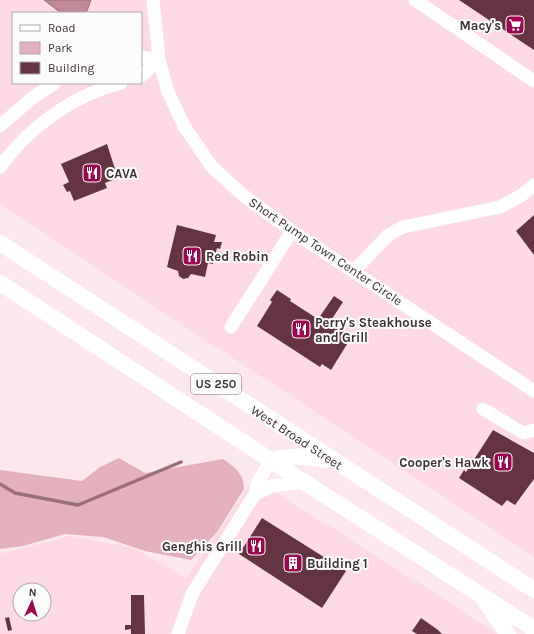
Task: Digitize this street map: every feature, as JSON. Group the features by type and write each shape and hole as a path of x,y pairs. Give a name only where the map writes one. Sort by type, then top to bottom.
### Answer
{"main road":[{"name":"West Broad Street","path":"0,243 333,461 534,590"},
{"name":"US 250","path":"0,283 270,460 534,629"},
{"path":"270,460 293,456 333,461"},
{"path":"482,597 508,634"}],"street":[{"name":"Short Pump Town Center Circle","path":"153,0 159,60 168,92 184,126 212,167 244,196 292,231 534,391"},
{"path":"415,0 534,81"},
{"path":"142,57 159,60"},
{"path":"142,75 159,60"},
{"path":"0,126 32,98 53,84"},
{"path":"0,167 18,145 54,114 80,98 118,84"},
{"path":"354,271 388,235 403,227 500,207 522,195 534,185"},
{"path":"231,327 292,231"},
{"path":"483,409 523,433 534,430"},
{"path":"178,634 192,594 255,494 258,482 270,460"},
{"path":"255,494 272,486 304,482"}],"shaded area":[{"path":"0,0 534,0 534,557 0,204"},
{"path":"44,0 91,0 86,12 60,12"},
{"path":"249,486 279,494 491,629 495,634 0,634 0,554 70,536 134,548 186,578"}],"green space":[{"path":"119,458 145,473 223,459 241,475 244,489 217,532 191,560 145,551 103,537 65,534 23,546 0,549 0,470 82,481 100,467"}],"building":[{"name":"Macy's","path":"459,0 534,0 534,50"},
{"name":"CAVA","path":"107,144 115,169 117,168 120,177 105,183 107,188 74,201 70,191 67,192 63,185 69,182 61,164"},
{"path":"534,215 534,255 516,231"},
{"name":"Red Robin","path":"177,225 216,235 214,242 222,242 220,249 217,248 213,264 208,263 205,277 191,274 188,278 183,279 179,276 178,271 167,267"},
{"name":"Perry's Steakhouse and Grill","path":"277,290 291,299 290,301 318,319 334,296 343,302 328,325 330,326 332,324 345,332 343,337 349,341 331,370 322,364 320,367 257,326 272,302 270,300"},
{"name":"Cooper's Hawk","path":"493,430 534,453 534,479 515,505 507,500 502,506 459,478 464,470 466,472"},
{"name":"Building 1","path":"262,518 346,571 322,608 239,554"},
{"path":"131,595 144,595 145,634 131,634 131,629 125,630 125,625 131,625"},
{"path":"9,617 12,630 8,631 5,618"},
{"path":"421,618 442,634 417,634 412,631"}],"waterway":[{"path":"0,484 15,493 78,505 181,462"}],"place":[{"name":"Macy's","path":"515,25"},
{"name":"CAVA","path":"92,173"},
{"name":"Red Robin","path":"192,256"},
{"name":"Perry's Steakhouse and Grill","path":"301,329"},
{"name":"Cooper's Hawk","path":"503,462"},
{"name":"Genghis Grill","path":"256,546"},
{"name":"Building 1","path":"293,563"}]}
